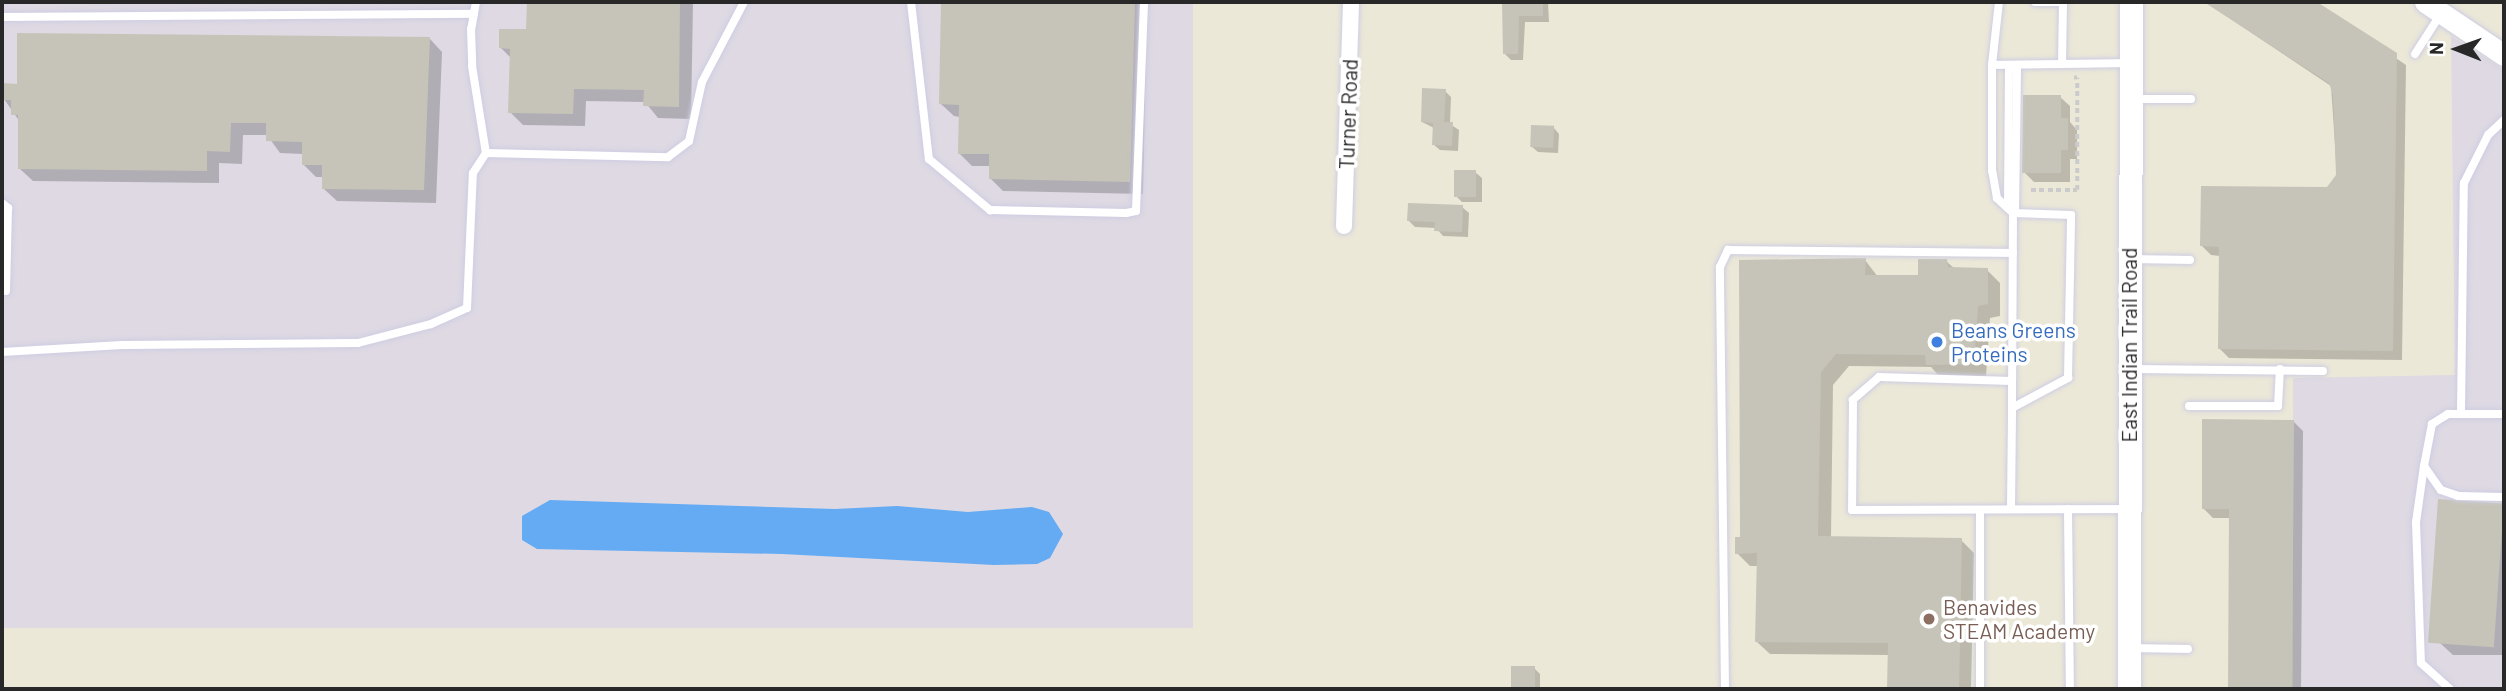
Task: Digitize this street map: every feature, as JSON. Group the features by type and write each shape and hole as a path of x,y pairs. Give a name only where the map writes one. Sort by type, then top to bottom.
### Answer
{"main road":[{"name":"East Indian Trail Road","path":"2129,689 2131,2"}],"street":[{"name":"Turner Road","path":"1344,226 1351,2"},
{"path":"2433,7 2504,55"}],"lane":[{"path":"2,352 122,345 358,343 431,324 467,308 473,173 486,153 472,66 476,2"},
{"path":"486,153 668,157 690,141 702,82 744,2"},
{"path":"911,2 929,159 990,210 1136,211 1144,2"},
{"path":"1999,2 1992,65 1992,171 1997,198 2012,211 2071,215 2068,378 2012,408"},
{"path":"2035,2 2063,2 2062,64"},
{"path":"2415,54 2433,7"},
{"path":"2,18 474,14"},
{"path":"1992,65 2130,63"},
{"path":"2011,509 2013,65"},
{"path":"2130,99 2191,99"},
{"path":"2461,414 2463,183 2488,135 2504,120"},
{"path":"2,203 8,208 6,290"},
{"path":"1725,689 1720,267 1728,250 2012,253"},
{"path":"2129,259 2190,260"},
{"path":"2129,369 2323,371"},
{"path":"2189,406 2278,406 2280,369"},
{"path":"2012,381 1879,377 1853,400 1852,510 2129,509"},
{"path":"2450,689 2421,663 2416,522 2432,424 2448,414 2504,414"},
{"path":"2424,466 2441,490 2504,497"},
{"path":"2068,509 2070,689"},
{"path":"1980,510 1980,689"},
{"path":"2129,648 2188,649"}],"path":[{"path":"2031,190 2077,190 2077,78 2064,78"}],"shaded area":[{"path":"2,2 1193,2 1193,628 2,628"},
{"path":"2451,36 2504,70 2504,689 2293,689 2293,378 2455,375"}],"water":[{"path":"550,500 835,509 897,506 968,512 1032,507 1049,512 1063,534 1050,558 1037,564 994,565 782,554 537,549 522,540 522,516"}],"building":[{"path":"527,2 680,2 679,107 643,106 644,90 574,89 573,114 508,113 510,49 499,48 499,29 526,29"},
{"path":"941,2 1135,2 1130,182 989,179 989,154 958,154 959,105 939,104"},
{"path":"1502,2 1543,2 1543,16 1519,16 1518,54 1503,54"},
{"path":"2204,2 2317,2 2397,53 2393,351 2218,349 2219,247 2200,246 2201,186 2327,187 2336,175 2333,95 2329,83"},
{"path":"17,33 430,37 424,190 322,189 322,165 302,165 302,142 266,141 266,123 231,123 230,152 207,151 207,171 18,169 18,115 11,115 11,100 2,100 2,83 17,84"},
{"path":"1422,88 1446,89 1444,122 1453,122 1452,146 1432,145 1433,123 1421,122"},
{"path":"2023,95 2061,95 2061,118 2068,118 2068,150 2061,150 2061,173 2022,173"},
{"path":"1531,125 1554,126 1553,148 1530,147"},
{"path":"1454,170 1476,170 1476,197 1454,197"},
{"path":"1408,203 1463,205 1462,232 1434,231 1435,222 1407,221"},
{"path":"1866,258 1865,275 1918,275 1918,259 1947,259 1948,267 1988,268 1988,304 1978,306 1974,364 1926,365 1925,355 1836,354 1821,372 1818,536 1962,538 1959,689 1887,689 1888,643 1755,642 1757,553 1735,554 1735,537 1740,537 1739,260"},
{"path":"2202,419 2294,420 2292,689 2228,689 2229,509 2202,509"},
{"path":"2438,499 2504,504 2494,647 2428,643"},
{"path":"1511,666 1535,666 1535,689 1511,689"}],"place":[{"name":"Beans Greens Proteins","path":"1937,342"},
{"name":"Benavides STEAM Academy","path":"1929,619"}]}
